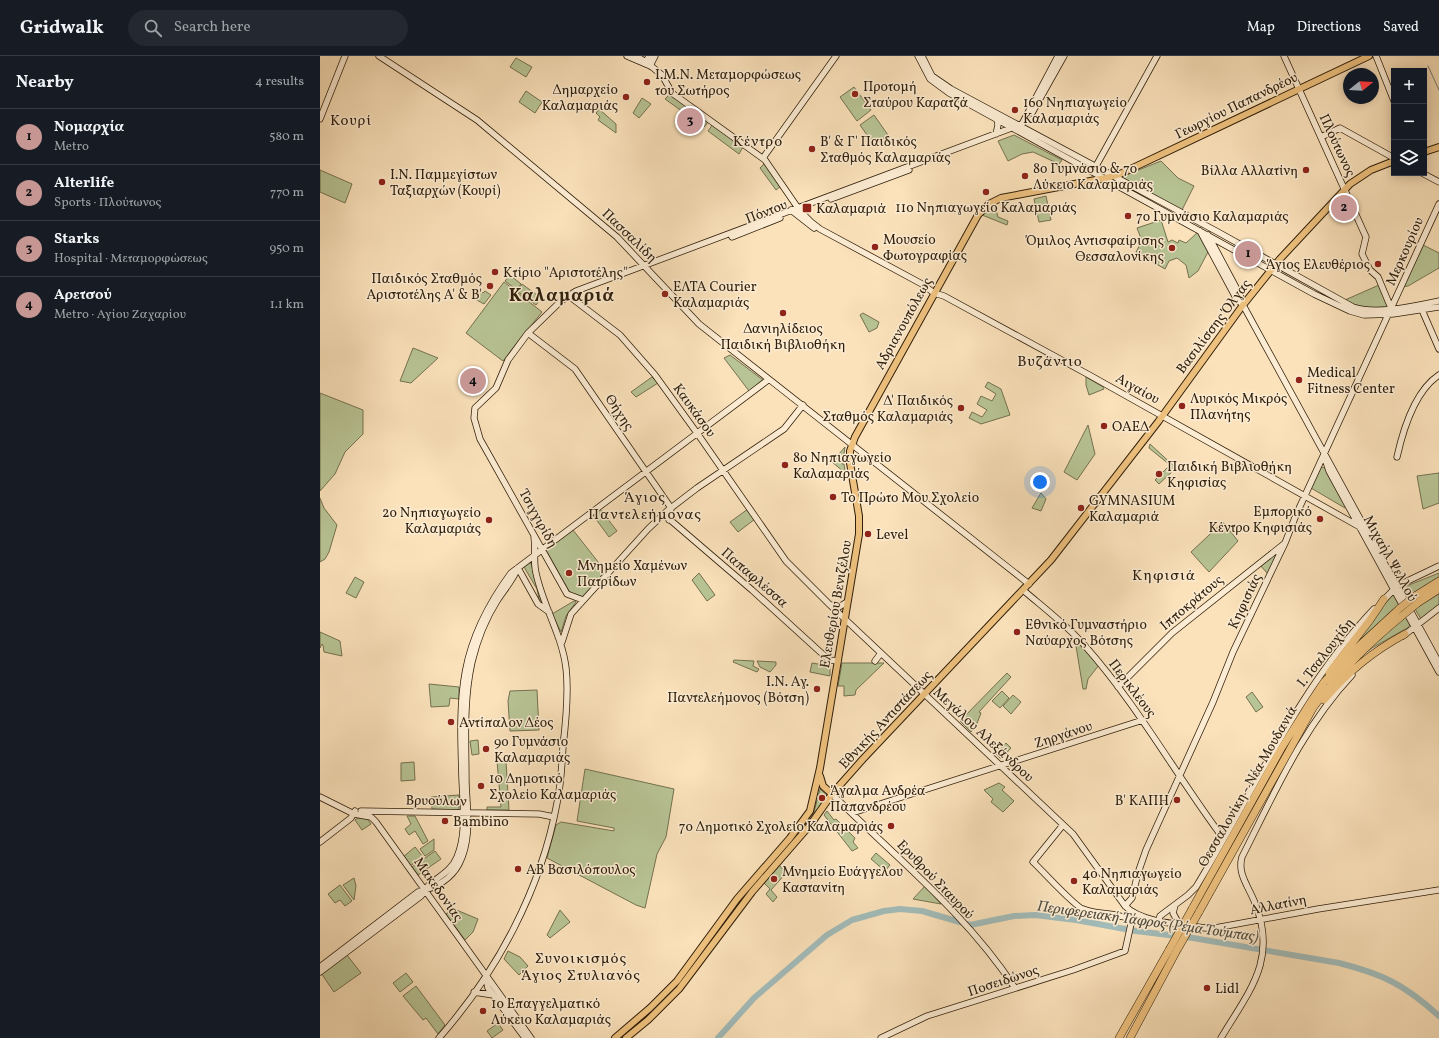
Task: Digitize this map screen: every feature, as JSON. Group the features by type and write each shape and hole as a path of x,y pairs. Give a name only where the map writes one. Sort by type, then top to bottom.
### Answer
{"highway":[{"name":"Θεσσαλονίκη - Νέα Μουδανιά","path":"1119,1038 1195,910 1280,750 1324,682 1362,643 1439,581"},
{"name":"Θεσσαλονίκη - Νέα Μουδανιά","path":"1417,599 1439,589"},
{"path":"1324,682 1334,665 1370,620 1384,599"},
{"name":"Θεσσαλονίκη - Νέα Μουδανιά","path":"1195,910 1313,708 1334,681 1402,612"},
{"path":"1295,741 1320,705 1351,672 1374,652 1405,634"},
{"name":"Θεσσαλονίκη - Νέα Μουδανιά","path":"1130,1038 1172,951"}],"main road":[{"path":"320,119 345,56"},
{"name":"Πασσαλίδη","path":"379,56 476,120 606,227 699,324 768,380 852,444"},
{"path":"626,56 648,61 655,56"},
{"path":"636,56 648,61"},
{"path":"763,158 836,56"},
{"path":"918,56 930,79 997,119 1096,166 1353,307 1365,310 1402,307 1439,301"},
{"path":"922,56 932,76 950,91 1314,294 1352,312 1366,315 1388,314 1439,307"},
{"path":"1018,128 1022,124 1058,56"},
{"path":"1018,128 1064,56"},
{"path":"1096,166 1157,56"},
{"name":"Πλούτωνος","path":"1284,56 1366,237 1362,254 1370,270 1378,277 1391,308"},
{"name":"Γεωργίου Παπανδρέου","path":"1114,176 1369,56"},
{"path":"1376,56 1391,94"},
{"name":"Αιγαίου","path":"648,61 662,75 672,93 763,158 799,209 820,229"},
{"path":"996,134 998,124 997,119"},
{"name":"Πόντου","path":"496,388 510,356 528,333 568,296 996,134 1018,128"},
{"name":"Πόντου","path":"799,209 1018,128"},
{"path":"1321,137 1340,128 1391,156"},
{"path":"1427,151 1439,147"},
{"name":"Βασιλίσσης Όλγας","path":"1162,415 1243,305 1276,264 1345,188 1367,172 1391,162"},
{"name":"Αδριανουπόλεως","path":"852,444 860,426 976,217 992,203 1008,196 1114,176"},
{"path":"1427,176 1439,182"},
{"name":"Μερκουρίου","path":"1391,308 1439,204"},
{"name":"Αιγαίου","path":"792,212 809,226 820,229 1162,415 1360,527"},
{"path":"1205,225 1208,234 1240,295 1243,305"},
{"path":"1200,230 1236,298 1243,305"},
{"name":"Καυκάσου","path":"568,296 620,335 666,389 782,555"},
{"path":"1396,299 1397,303 1402,307"},
{"name":"Μιχαήλ Ψελλού","path":"1243,305 1416,626 1439,663"},
{"name":"Κηφισιάς","path":"1125,906 1132,898 1140,866 1213,702 1233,652 1285,543 1305,495 1391,308"},
{"path":"1422,310 1439,348"},
{"name":"Θήχης","path":"528,333 575,369 671,508"},
{"path":"1398,457 1402,440 1419,397 1427,384 1439,375"},
{"path":"320,967 418,892 431,890 448,877 459,863 467,835 465,813 466,741 470,673 484,626 518,568 768,380"},
{"name":"Τσιγγιρίδη","path":"496,388 480,402 474,411 474,422 480,439 567,594 583,600"},
{"path":"562,642 568,620 583,600 664,514 724,470 784,429 802,405"},
{"name":"Εθνικής Αντιστάσεως","path":"626,1038 648,1020 684,983 738,910 811,824 832,794 1029,584 1073,533 1162,415"},
{"path":"1317,442 1330,442"},
{"path":"852,444 1029,584"},
{"name":"Ελευθερίου Βενιζέλου","path":"820,768 860,529 850,464 852,444"},
{"name":"Μιχαήλ Ψελλού","path":"1324,455 1329,471 1395,587"},
{"path":"669,520 671,508"},
{"name":"Παπαφλέσσα","path":"664,514 669,520 752,590 829,660 838,661"},
{"path":"439,1038 486,977 506,944 534,883 543,859 554,817 561,776 567,691 566,665 562,642 549,612 536,574 532,530"},
{"name":"Ιπποκράτους","path":"1118,687 1178,628 1285,543"},
{"name":"Μεγάλου Αλεξάνδρου","path":"782,555 844,619 1063,825 1080,843 1125,906"},
{"path":"1395,587 1439,566"},
{"path":"518,568 538,604 549,612"},
{"name":"Ι. Τσαλουχίδη","path":"1159,920 1160,916 1196,887 1304,698 1365,619 1395,587"},
{"name":"Περικλέους","path":"1023,590 1085,646 1143,720 1179,776 1223,838"},
{"path":"830,605 839,607 847,602"},
{"path":"1221,1038 1252,988 1259,972 1264,946 1261,920 1255,901 1242,874 1242,857 1302,743 1324,709 1362,666 1381,650 1439,608"},
{"name":"Μιχαήλ Ψελλού","path":"1416,626 1418,634 1439,672"},
{"path":"1405,634 1418,634"},
{"path":"875,661 881,654"},
{"name":"Ζηργάνου","path":"852,813 1143,720"},
{"path":"820,768 822,784 832,794"},
{"name":"Εθνικής Αντιστάσεως","path":"615,1038 650,1008 676,981 744,890 804,820 812,806 820,768"},
{"name":"Ερυθρού Σταυρού","path":"832,794 915,872 981,944 1015,988"},
{"name":"Βρυούλων","path":"320,796 351,813 371,817"},
{"path":"320,842 351,813"},
{"name":"Βρυούλων","path":"351,813 542,814 554,817"},
{"name":"Μακεδονίας","path":"371,817 378,824 531,1038"},
{"name":"Ποσειδώνος","path":"881,1038 927,1016 1125,951 1131,924 1128,919 1120,915 1081,908 1033,862 1063,825"},
{"path":"320,972 421,896 425,890"},
{"name":"Αλλατίνη","path":"1125,906 1139,916 1179,924 1215,928 1439,890"},
{"path":"1175,905 1172,913 1179,924"},
{"name":"Μακεδονίας","path":"486,977 488,988 525,1038"},
{"path":"474,992 493,995"}],"green space":[{"path":"516,58 532,67 526,77 510,67"},
{"path":"854,87 871,110 857,121 840,97"},
{"path":"526,91 542,102 535,113 519,102"},
{"path":"671,93 709,121 704,127 665,99"},
{"path":"642,98 651,104 639,118 633,113"},
{"path":"599,109 616,124 616,133 598,120 600,117 596,113"},
{"path":"874,115 888,135 874,145 860,125"},
{"path":"713,124 743,147 739,154 708,131"},
{"path":"1014,135 1062,160 1059,164 1033,152 1022,154 1008,161 998,141"},
{"path":"1161,161 1178,178 1194,186 1182,210 1121,177"},
{"path":"765,163 781,186 776,190 760,168"},
{"path":"320,170 352,184 345,203 320,192"},
{"path":"1046,196 1051,220 1039,222 1034,199"},
{"path":"995,206 998,217 1008,221 1007,225 982,215"},
{"name":"Όμιλος Αντισφαίρισης Θεσσαλονίκης","path":"1161,220 1168,242 1172,240 1178,243 1179,240 1186,243 1198,232 1208,252 1198,271 1189,278 1186,265 1177,258 1169,261 1165,269 1136,252 1142,241 1137,228"},
{"path":"1421,244 1439,253 1439,268 1408,286 1401,287"},
{"path":"510,275 521,284 517,290 505,281"},
{"path":"504,282 542,312 503,361 466,333"},
{"path":"522,284 541,298 536,305 517,291"},
{"path":"1379,285 1388,307 1362,308 1345,300"},
{"path":"479,290 483,293 485,291 491,295 484,304 473,298"},
{"path":"863,313 879,322 877,328 869,332 860,315"},
{"path":"413,348 438,358 411,383 400,381"},
{"path":"730,355 763,380 749,391 724,358"},
{"path":"652,377 658,383 636,397 631,392"},
{"path":"1086,377 1104,389 1089,395 1086,385"},
{"path":"988,382 1001,389 1010,415 981,424 969,418 972,412 982,417 987,410 977,404 981,396 992,401 996,394 985,387"},
{"path":"320,393 363,410 363,434 345,452 335,474 320,491"},
{"path":"1088,425 1095,454 1077,480 1064,472"},
{"path":"1150,444 1176,468 1159,484 1155,480 1170,465 1149,448"},
{"path":"845,447 842,460 842,464 844,464 844,472 832,462"},
{"path":"1321,467 1325,468 1346,507 1345,508 1311,488"},
{"path":"1439,473 1439,503 1423,509 1417,476"},
{"path":"1041,493 1046,499 1041,511 1032,508"},
{"path":"320,498 324,508 337,525 329,552 325,559 320,562"},
{"path":"600,509 617,531 609,537 593,515"},
{"path":"748,509 755,519 738,532 730,522"},
{"path":"1223,522 1238,541 1209,572 1191,552"},
{"path":"573,530 606,572 582,597 570,593 546,550"},
{"path":"1280,547 1268,574 1259,564"},
{"path":"530,563 542,604 540,604 537,589 524,567"},
{"path":"699,573 715,595 707,601 692,580"},
{"path":"1439,573 1439,579 1409,597 1404,587"},
{"path":"355,577 364,582 356,598 346,593"},
{"path":"1391,594 1394,595 1399,605 1355,644"},
{"path":"1439,594 1439,606 1421,619 1415,609"},
{"path":"574,601 576,602 566,616 561,632 552,614"},
{"path":"1406,616 1410,623 1409,627 1372,648 1353,663"},
{"path":"320,632 340,641 342,656 324,652 322,644 320,648"},
{"path":"1080,642 1099,665 1088,679 1086,689 1083,689 1076,646"},
{"path":"734,660 754,661 753,666 759,669 757,672 733,662"},
{"path":"757,661 776,662 776,665 770,672 760,667"},
{"path":"812,663 830,666 830,676 810,672"},
{"path":"842,663 884,663 856,690 855,695 844,696 844,686 838,686"},
{"path":"1007,673 1011,677 979,712 981,713 976,726 971,732 960,721"},
{"path":"429,684 459,687 459,699 450,698 449,706 431,707"},
{"path":"537,690 539,730 510,731 508,701 510,691"},
{"path":"1002,691 1009,698 1000,708 992,701"},
{"path":"1252,692 1263,707 1256,712 1246,697"},
{"path":"1013,695 1021,702 1011,714 1003,706"},
{"path":"478,740 479,754 472,755 470,741"},
{"path":"1006,743 1011,748 1001,759 996,754"},
{"path":"497,761 506,761 509,810 487,810 487,807 501,807"},
{"path":"414,762 415,780 401,781 401,763"},
{"path":"585,769 674,789 666,837 657,854 645,908 636,905 547,858 556,825 561,822 614,831 614,828 577,821"},
{"path":"999,783 1005,787 1002,790 1014,801 1003,812 991,802 993,799 984,790"},
{"path":"820,789 828,796 807,825 788,847 814,812"},
{"path":"459,795 459,810 432,809 431,797"},
{"path":"827,811 834,820 836,819 855,838 853,842 858,848 852,851 824,815"},
{"path":"407,816 415,816 428,841 423,844 415,831 409,835 405,829 411,824"},
{"path":"358,818 367,819 371,824 362,830 355,820"},
{"path":"434,839 434,850 425,856 420,849"},
{"path":"415,847 423,857 410,866 403,857"},
{"path":"435,851 441,859 418,875 412,867"},
{"path":"876,853 890,865 885,871 871,859"},
{"path":"772,864 737,906 699,958 680,981 745,894"},
{"path":"779,865 786,873 771,890 777,897 773,902 766,894 770,889 763,882"},
{"path":"354,878 356,886 354,900 343,885"},
{"path":"340,885 352,901 345,906 340,900 335,903 328,894"},
{"path":"925,886 941,904 913,899"},
{"path":"454,909 478,919 473,932 465,940 446,914"},
{"path":"560,910 570,922 550,938 547,935"},
{"path":"508,951 520,957 528,966 519,975 504,959"},
{"path":"347,955 361,973 334,992 321,973"},
{"path":"406,973 413,982 400,992 393,983"},
{"path":"680,981 660,1004 637,1025"},
{"path":"416,986 445,1025 438,1034 426,1018 423,1020 403,996"},
{"path":"498,1023 503,1030 492,1038 487,1031"}],"waterway":[{"path":"1428,66 1439,90"},
{"name":"Περιφερειακή Τάφρος (Ρέμα Τούμπας)","path":"718,1038 754,998 827,935 852,920 884,911 900,909 922,911 970,925 1014,916 1035,915 1076,920 1339,963 1381,976 1393,982 1415,996 1439,1016"}],"place":[{"name":"Ι.Μ.Ν. Μεταμορφώσεως του Σωτήρος","path":"647,82"},
{"name":"Προτομή Σταύρου Καρατζά","path":"855,94"},
{"name":"Δημαρχείο Καλαμαριάς","path":"626,97"},
{"name":"16ο Νηπιαγωγείο Καλαμαριάς","path":"1015,110"},
{"name":"Starks","path":"690,121"},
{"name":"Β' & Γ' Παιδικός Σταθμός Καλαμαριάς","path":"812,149"},
{"name":"Βίλλα Αλλατίνη","path":"1306,170"},
{"name":"8ο Γυμνάσιο & 7ο Λύκειο Καλαμαριάς","path":"1025,176"},
{"name":"Ι.Ν. Παμμεγίστων Ταξιαρχών (Κουρί)","path":"382,182"},
{"name":"11ο Νηπιαγωγείο Καλαμαριάς","path":"986,192"},
{"name":"Καλαμαριά","path":"807,208"},
{"name":"Alterlife","path":"1344,208"},
{"name":"7ο Γυμνάσιο Καλαμαριάς","path":"1128,216"},
{"name":"Μουσείο Φωτογραφίας","path":"875,247"},
{"name":"Όμιλος Αντισφαίρισης Θεσσαλονίκης","path":"1172,248"},
{"name":"Νομαρχία","path":"1248,254"},
{"name":"Άγιος Ελευθέριος","path":"1378,264"},
{"name":"Κτίριο \"Αριστοτέλης\"","path":"495,272"},
{"name":"Παιδικός Σταθμός Αριστοτέλης Α' & Β'","path":"490,286"},
{"name":"ΕΛΤΑ Courier Καλαμαριάς","path":"665,294"},
{"name":"Δανιηλίδειος Παιδική Βιβλιοθήκη","path":"783,313"},
{"name":"Medical Fitness Center","path":"1299,380"},
{"name":"Αρετσού","path":"473,381"},
{"name":"Λυρικός Μικρός Πλανήτης","path":"1182,406"},
{"name":"Δ' Παιδικός Σταθμός Καλαμαριάς","path":"961,408"},
{"name":"ΟΑΕΔ","path":"1104,426"},
{"name":"8ο Νηπιαγωγείο Καλαμαριάς","path":"785,465"},
{"name":"Παιδική Βιβλιοθήκη Κηφισίας","path":"1159,474"},
{"name":"Το Πρώτο Μου Σχολείο","path":"833,497"},
{"name":"GYMNASIUM Καλαμαριά","path":"1081,508"},
{"name":"Εμπορικό Κέντρο Κηφισιάς","path":"1320,519"},
{"name":"2ο Νηπιαγωγείο Καλαμαριάς","path":"489,520"},
{"name":"Level","path":"868,534"},
{"name":"Μνημείο Χαμένων Πατρίδων","path":"569,573"},
{"name":"Εθνικό Γυμναστήριο Ναύαρχος Βότσης","path":"1017,632"},
{"name":"Ι.Ν. Αγ. Παντελεήμονος (Βότση)","path":"817,689"},
{"name":"Αντίπαλον Δέος","path":"451,722"},
{"name":"9ο Γυμνάσιο Καλαμαριάς","path":"486,749"},
{"name":"10 Δημοτικό Σχολείο Καλαμαριάς","path":"481,786"},
{"name":"Άγαλμα Ανδρέα Παπανδρέου","path":"822,798"},
{"name":"Β' ΚΑΠΗ","path":"1177,800"},
{"name":"Bambino","path":"445,821"},
{"name":"7o Δημοτικό Σχολείο Καλαμαριάς","path":"891,826"},
{"name":"ΑΒ Βασιλόπουλος","path":"518,869"},
{"name":"Μνημείο Ευάγγελου Καστανίτη","path":"774,879"},
{"name":"4ο Νηπιαγωγείο Καλαμαριάς","path":"1074,881"},
{"name":"Lidl","path":"1207,988"},
{"name":"1ο Επαγγελματικό Λύκειο Καλαμαριάς","path":"483,1011"}],"district":[{"name":"Κουρί","path":"351,120"},
{"name":"Κέντρο","path":"758,141"},
{"name":"Καλαμαριά","path":"562,295"},
{"name":"Βυζάντιο","path":"1050,361"},
{"name":"Άγιος Παντελεήμονας","path":"645,506"},
{"name":"Κηφισιά","path":"1164,575"},
{"name":"Συνοικισμός Άγιος Στυλιανός","path":"581,966"}]}
